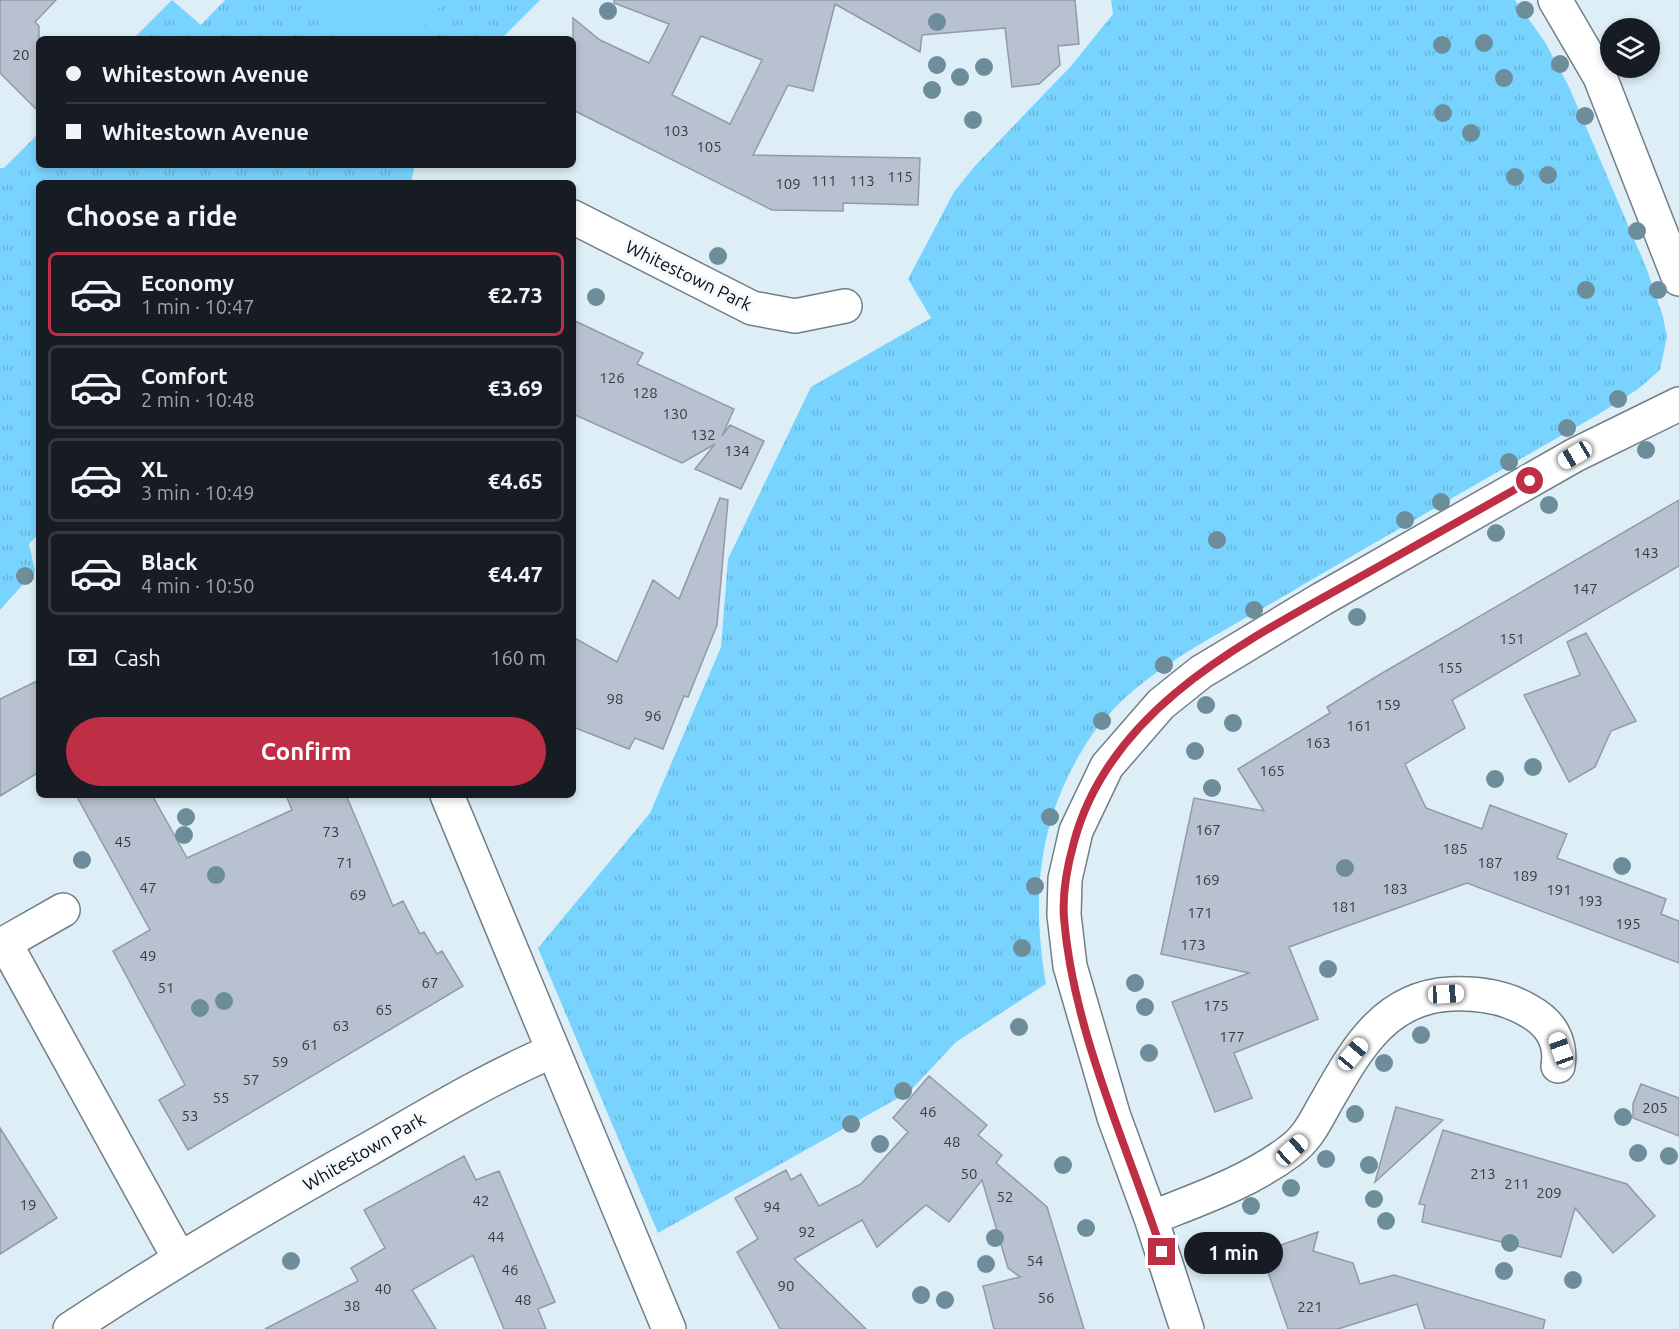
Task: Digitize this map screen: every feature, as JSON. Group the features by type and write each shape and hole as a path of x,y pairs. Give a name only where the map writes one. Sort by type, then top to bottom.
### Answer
{"street":[{"path":"1555,0 1600,77 1679,279"},
{"name":"Whitestown Park","path":"576,219 752,308 795,316 845,306"},
{"path":"1187,1329 1151,1218 1114,1117 1072,979 1064,915 1065,879 1077,831 1107,766 1161,704 1201,672 1322,599 1575,455 1679,404"},
{"path":"448,798 669,1329"},
{"path":"63,910 5,943 178,1258"},
{"path":"1151,1218 1235,1184 1292,1150 1306,1137 1353,1054 1377,1027 1403,1005 1436,995 1468,993 1513,1002 1540,1017 1556,1038 1561,1050 1558,1066"},
{"name":"Whitestown Park","path":"70,1329 178,1258 468,1091 553,1051"}],"green space":[{"path":"172,0 201,25 225,0 540,0 504,36 136,36"},
{"path":"311,0 446,0 415,36 352,36"},
{"path":"1111,0 1515,0 1545,42 1569,87 1646,267 1667,336 1660,370 1638,389 1599,414 1203,642 1149,678 1125,698 1086,744 1057,801 1048,830 1039,890 1041,952 1046,984 956,1042 909,1092 658,1233 538,948 650,813 721,647 728,559 811,387 931,318 908,279 954,192 974,167 1071,66 1113,14"},
{"path":"36,136 36,168 414,168 412,180 36,180 36,536 29,544 35,571 0,610 0,168 4,168"}],"building":[{"path":"0,0 56,0 35,22 39,26 39,36 36,36 36,109 0,73"},
{"path":"614,0 1075,0 1079,44 1058,46 1060,65 1039,84 1012,87 1005,28 922,35 920,52 835,4 813,91 788,85 753,155 920,158 918,205 843,203 843,211 772,210 576,112 576,36 573,36 573,18 600,40 649,63 669,24 614,3","holes":["701,36 762,60 730,124 672,95"]},
{"path":"576,321 643,353 637,364 734,409 722,436 730,425 764,441 741,489 695,469 715,444 682,463 576,415"},
{"path":"720,498 728,500 717,625 688,697 684,696 663,749 635,738 629,749 576,728 576,639 617,662 653,580 679,599"},
{"path":"1679,500 1679,566 1452,700 1465,728 1405,764 1426,808 1482,829 1490,805 1567,834 1557,858 1666,899 1661,914 1679,921 1679,963 1467,883 1289,947 1318,1019 1234,1053 1252,1098 1215,1112 1172,1002 1249,973 1161,954 1194,798 1264,811 1238,769 1330,713 1327,707 1379,675"},
{"path":"1586,633 1636,721 1611,731 1595,767 1569,782 1524,695 1580,675 1567,642"},
{"path":"36,681 36,774 0,796 0,699"},
{"path":"78,798 154,798 187,858 292,810 287,798 347,798 393,906 403,901 420,934 424,932 437,954 442,951 463,986 188,1150 159,1100 185,1085 113,951 150,930"},
{"path":"929,1076 987,1125 978,1135 1002,1155 996,1163 1047,1207 1084,1329 994,1329 983,1286 1020,1277 1008,1268 982,1180 949,1222 926,1205 877,1247 862,1220 794,1259 866,1329 780,1329 737,1252 758,1239 735,1198 786,1170 791,1180 801,1174 819,1206 861,1184 908,1132 893,1118"},
{"path":"1641,1084 1679,1098 1679,1136 1633,1118 1633,1104"},
{"path":"1396,1107 1443,1120 1375,1182"},
{"path":"0,1128 57,1218 0,1254"},
{"path":"1443,1130 1627,1184 1655,1216 1613,1253 1575,1208 1561,1257 1422,1222 1425,1205 1419,1204"},
{"path":"464,1156 476,1180 499,1171 555,1302 538,1309 546,1329 504,1329 473,1255 412,1290 436,1329 265,1329 358,1281 351,1268 385,1248 364,1210"},
{"path":"1318,1232 1313,1251 1353,1263 1360,1284 1394,1275 1545,1320 1543,1329 1425,1329 1417,1304 1338,1329 1288,1329 1261,1252"}],"route":[{"path":"1162,1252 1114,1117 1072,979 1064,915 1065,879 1077,831 1087,805 1107,766 1132,735 1161,704 1201,672 1322,599 1530,481"}]}
